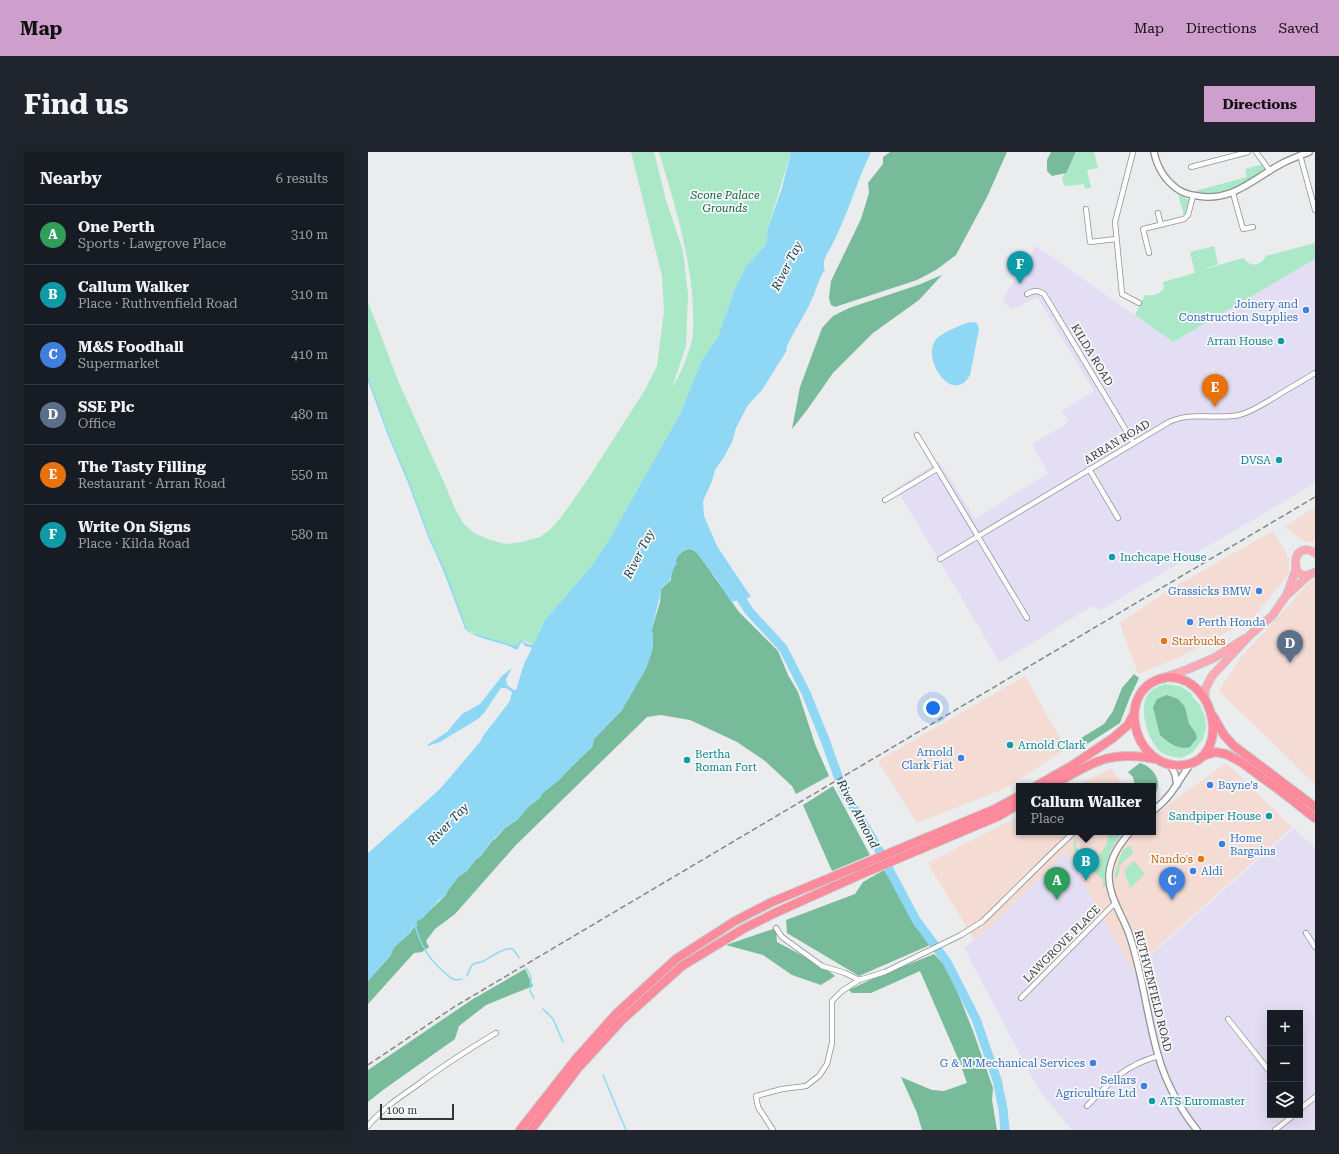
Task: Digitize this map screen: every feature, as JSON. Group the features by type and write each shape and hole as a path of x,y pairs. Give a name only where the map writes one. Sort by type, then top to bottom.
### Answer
{"highway":[{"path":"1041,783 1073,765 1123,730 1134,714 1136,702 1140,692 1147,686 1161,678 1176,678 1185,680 1195,687 1205,698 1224,735 1234,746 1315,807"},
{"path":"1203,756 1212,736 1210,710"},
{"path":"1134,714 1136,726 1143,745 1156,760"},
{"path":"1056,783 1093,762 1106,758 1123,755 1140,756 1179,765 1191,763 1203,756 1215,752 1226,754 1241,762 1315,818"},
{"path":"904,852 1016,798"},
{"path":"520,1130 575,1060 616,1014 676,959 735,921 772,902 999,816 1016,806"},
{"path":"531,1130 578,1068 622,1020 682,966 743,929 862,869"}],"main road":[{"path":"1205,698 1205,689 1212,676 1252,634 1272,616 1286,596 1296,569 1296,556 1301,552 1313,550"},
{"path":"1296,569 1302,574 1313,574"},
{"path":"1286,596 1313,574"},
{"path":"1161,678 1186,670 1214,658 1252,634"}],"street":[{"path":"1133,152 1114,222 1122,294 1139,303"},
{"path":"1154,152 1158,166 1169,182 1193,196 1214,198 1233,193 1270,170 1309,152"},
{"path":"1191,167 1248,152"},
{"path":"1256,152 1270,170"},
{"path":"1300,155 1315,210"},
{"path":"1233,193 1243,229 1253,227"},
{"path":"1149,253 1143,229 1184,218 1188,215 1193,196"},
{"path":"1086,209 1090,242 1116,239"},
{"path":"1158,213 1161,224"},
{"name":"KILDA ROAD","path":"1027,294 1031,291 1037,290 1044,294 1134,442"},
{"name":"ARRAN ROAD","path":"940,559 1169,422 1179,418 1196,415 1231,416 1243,414 1251,411 1315,373"},
{"path":"916,435 1027,618"},
{"path":"885,500 937,469"},
{"path":"1089,469 1118,518"},
{"path":"1156,808 1177,785 1191,763"},
{"path":"1170,764 1175,774 1177,785"},
{"path":"773,1130 758,1107 756,1096 782,1089 806,1086 818,1076 827,1064 832,1043 832,1000 842,991 860,980 885,972 911,958 961,935 983,921 1071,835"},
{"name":"RUTHVENFIELD ROAD","path":"1128,835 1116,849 1111,864 1109,875 1110,888 1115,903 1124,920 1136,954 1158,1056 1175,1095 1197,1130"},
{"name":"LAWGROVE PLACE","path":"1021,998 1115,903"},
{"path":"776,928 782,937 822,966 845,973 860,980"},
{"path":"1306,933 1315,946"},
{"path":"1228,1019 1267,1068"},
{"path":"368,1126 399,1098 466,1050 496,1032"},
{"path":"1087,1106 1122,1073 1135,1064 1158,1056"},
{"path":"1303,1106 1315,1097"},
{"path":"1275,1130 1290,1118"}],"shaded area":[{"path":"1036,246 1173,342 1315,259 1315,483 1100,610 1092,606 1000,663 896,488 939,461 975,519 1048,473 1032,444 1069,422 1062,411 1094,391 1037,297 1011,310 1003,299"},
{"path":"1315,507 1315,540 1311,543 1302,540 1285,527"},
{"path":"1273,531 1289,558 1289,573 1253,618 1182,656 1138,674 1120,623 1172,588"},
{"path":"1314,578 1315,784 1219,691 1241,657"},
{"path":"1025,676 1066,749 1006,788 917,823 878,761"},
{"path":"1226,763 1292,827 1132,970 1066,852 993,924 974,939 928,863 1016,818 1016,835 1156,835 1156,814"},
{"path":"1111,768 1122,783 1082,783"},
{"path":"1294,828 1315,848 1315,1130 1072,1130 1039,1090 964,948 993,924 1066,852 1133,971"}],"green space":[{"name":"Scone Palace Grounds","path":"631,152 654,152 666,200 683,251 688,295 686,346 672,388 684,364 692,340 693,306 689,267 685,247 676,209 659,152 791,152 768,228 766,245 746,266 735,288 718,337 702,360 680,414 610,538 593,564 545,620 533,645 521,639 517,646 476,634 466,629 368,381 368,302 399,383 455,509 463,523 474,533 490,540 505,544 522,542 540,537 551,529 562,516 584,485 645,390 657,366 664,312 662,276"},
{"path":"890,152 1007,152 987,197 956,255 936,270 917,280 835,307 831,305 829,298 831,281 861,219 869,193 868,183 883,164 883,157"},
{"path":"1051,152 1076,152 1066,173 1052,176 1047,171 1047,160"},
{"path":"1077,152 1094,152 1098,168 1087,170 1091,188 1085,189 1084,184 1064,185 1062,178"},
{"path":"1263,164 1264,169 1261,172 1245,183 1227,192 1203,195 1203,193 1195,191 1247,177 1245,169"},
{"path":"1178,194 1189,200 1184,215"},
{"path":"1315,243 1315,259 1173,342 1135,315 1145,295 1158,294 1164,288 1163,282 1244,258 1249,263 1258,264 1266,256"},
{"path":"1214,246 1218,264 1195,273 1190,252"},
{"path":"942,275 919,300 873,333 833,373 792,429 800,387 822,328 833,316 849,308 918,285"},
{"path":"684,550 694,550 699,555 739,612 778,651 788,675 798,692 815,744 829,776 796,794 792,786 765,761 737,742 690,720 661,715 647,717 515,846 455,914 435,929 426,941 429,947 422,952 414,953 368,1004 368,981 390,956 394,947 410,933 417,921 445,896 458,877 468,870 491,842 505,828 517,820 529,806 540,798 541,794 559,780 592,747 594,739 622,710 653,647 652,629 660,602 661,589 671,580 675,561"},
{"path":"1134,674 1139,678 1120,723 1078,750 1075,745 1078,740 1104,724 1113,711 1122,688"},
{"path":"1165,684 1180,686 1191,693 1193,698 1200,705 1205,717 1206,728 1203,739 1192,753 1180,758 1168,756 1157,748 1152,741 1144,716 1144,707 1149,693 1158,686"},
{"path":"1167,695 1178,699 1185,707 1189,724 1195,732 1197,738 1190,747 1177,747 1160,735 1153,707 1157,699"},
{"path":"1140,763 1150,768 1158,782 1156,792 1156,783 1134,783 1133,777 1128,772"},
{"path":"833,786 870,855 832,871 803,805"},
{"path":"1108,835 1120,835 1114,844 1108,858 1106,887 1103,887 1103,880 1079,856 1074,848 1074,842 1076,839 1077,842 1075,845 1092,865 1101,854"},
{"path":"1131,846 1133,853 1120,865 1118,877 1114,878 1123,850"},
{"path":"1134,861 1145,874 1130,888 1125,869"},
{"path":"884,870 930,945 859,976 787,933 786,920 855,894 863,882"},
{"path":"776,928 777,942 822,966 835,976 821,985 792,975 763,955 726,945"},
{"path":"934,954 947,968 973,1031 993,1088 992,1100 997,1130 922,1130 917,1113 901,1077 932,1090 944,1091 967,1083 960,1063 920,971 871,993 852,993 849,990"},
{"path":"525,969 533,986 486,1005 459,1026 455,1039 368,1102 368,1070 473,999"}],"water":[{"name":"River Tay","path":"791,152 871,152 837,236 825,258 825,270 813,297 786,348 787,350 762,390 748,405 736,428 732,442 715,470 703,501 704,516 717,546 751,597 731,602 718,581 696,552 692,549 683,551 675,559 677,563 670,580 662,587 652,629 653,647 650,658 646,669 622,710 594,739 592,747 559,780 542,794 540,798 529,806 517,820 505,828 488,845 483,854 475,860 468,870 458,877 445,896 439,900 422,919 417,921 417,927 413,926 410,933 394,947 390,956 368,981 368,853 440,789 480,742 510,701 512,692 506,688 501,688 484,713 478,719 440,742 427,745 447,732 462,714 480,704 502,676 512,668 506,679 507,685 516,690 524,664 532,648 525,646 522,641 517,650 469,632 517,646 521,639 527,644 533,645 545,620 593,564 610,538 680,414 702,360 718,337 735,288 746,266 766,245 768,228 782,188"},
{"path":"970,322 977,323 979,329 970,375 963,383 956,385 948,383 941,377 936,368 932,349 935,341 941,335"}],"waterway":[{"path":"368,379 389,436 409,483 429,537 445,572 466,629 470,632"},
{"name":"River Almond","path":"735,589 749,611 783,648 806,693 843,790 874,841 916,920 947,962 976,1019 997,1080 1003,1109 1005,1130"},
{"path":"415,926 428,955 438,967 451,978 456,980 462,979"},
{"path":"467,976 472,965 484,961 506,949 515,951 519,958"},
{"path":"526,968 531,977 530,991 534,998"},
{"path":"543,1009 553,1019 563,1042"},
{"path":"603,1075 626,1130"}],"railway":[{"path":"368,1065 454,1007 1315,497"}],"place":[{"name":"Write On Signs","path":"1020,284"},
{"name":"Joinery and Construction Supplies","path":"1306,310"},
{"name":"Arran House","path":"1281,341"},
{"name":"The Tasty Filling","path":"1215,407"},
{"name":"DVSA","path":"1279,460"},
{"name":"Inchcape House","path":"1112,557"},
{"name":"Grassicks BMW","path":"1259,591"},
{"name":"Perth Honda","path":"1190,622"},
{"name":"Starbucks","path":"1164,641"},
{"name":"SSE Plc","path":"1290,663"},
{"name":"Arnold Clark","path":"1010,745"},
{"name":"Arnold Clark Fiat","path":"961,758"},
{"name":"Bertha Roman Fort","path":"687,760"},
{"name":"Bayne's","path":"1210,785"},
{"name":"Sandpiper House","path":"1269,816"},
{"name":"Home Bargains","path":"1222,844"},
{"name":"Nando's","path":"1201,859"},
{"name":"Aldi","path":"1193,871"},
{"name":"Callum Walker","path":"1086,881"},
{"name":"One Perth","path":"1057,900"},
{"name":"M&S Foodhall","path":"1172,900"},
{"name":"G & M Mechanical Services","path":"1093,1063"},
{"name":"Sellars Agriculture Ltd","path":"1144,1086"},
{"name":"ATS Euromaster","path":"1152,1101"}]}
